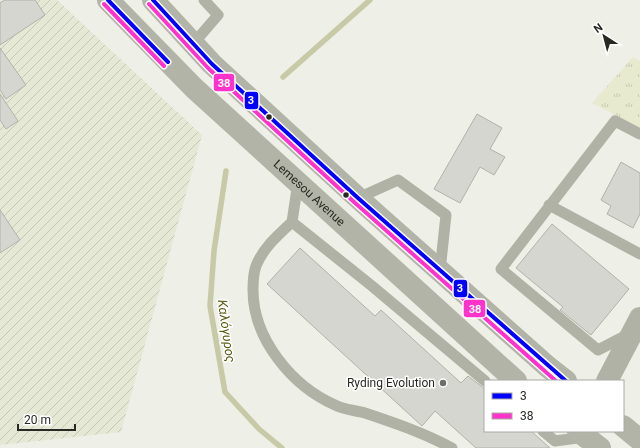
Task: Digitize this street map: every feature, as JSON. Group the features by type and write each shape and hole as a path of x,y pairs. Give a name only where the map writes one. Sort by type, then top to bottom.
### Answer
{"main road":[{"name":"Lemesou Avenue","path":"108,0 194,88 515,380"},
{"path":"153,0 212,64 358,198 565,380"},
{"path":"624,427 640,440"}],"street":[{"path":"608,380 637,325"}],"lane":[{"path":"193,44 218,15 204,0"},
{"path":"637,325 598,350 501,269 615,121 640,134"},
{"path":"358,198 398,180 446,215 440,271"},
{"path":"298,182 292,222 270,243 256,265 253,274 253,302 264,338 276,357 308,390 336,406 363,413 427,435 452,448"},
{"path":"549,205 640,254"},
{"path":"292,222 372,286 484,380"},
{"path":"544,432 557,445 588,439"}],"shaded area":[{"path":"0,0 57,0 202,135 121,432 0,445"}],"green space":[{"path":"633,57 640,61 640,128 592,103"}],"building":[{"path":"5,0 35,0 45,15 0,45 0,3"},
{"path":"0,48 26,85 6,99 0,90"},
{"path":"0,94 18,121 6,129 0,120"},
{"path":"477,114 502,128 490,149 505,157 494,175 480,167 460,203 434,189"},
{"path":"621,162 640,173 640,214 633,228 607,214 611,206 601,200"},
{"path":"0,210 20,240 0,253"},
{"path":"552,224 629,289 591,335 560,310 563,307 516,268"},
{"path":"300,248 375,316 381,310 461,383 468,376 484,388 484,432 532,432 550,448 476,448 435,411 422,426 267,284"}],"waterway":[{"name":"Καλόγυρος","path":"283,77 370,0"},
{"name":"Καλόγυρος","path":"226,171 214,251 210,306 225,392 259,429 282,448"}],"transit line":[{"name":"3","path":"108,0 168,62"},
{"name":"3","path":"153,0 212,64 358,198 565,380"},
{"name":"38","path":"104,4 164,66"},
{"name":"38","path":"149,4 208,68 354,202 555,380"}],"place":[{"name":"Ryding Evolution","path":"443,383"}]}
